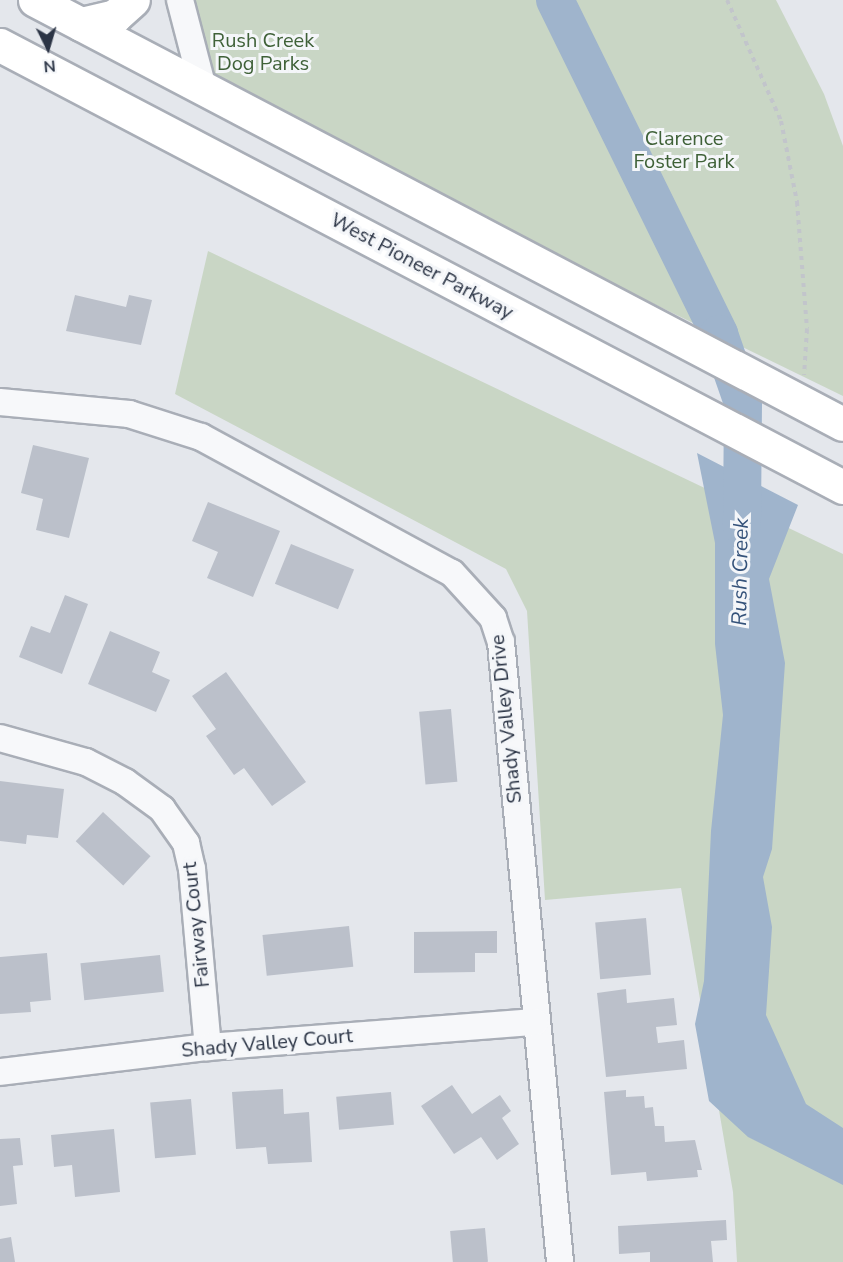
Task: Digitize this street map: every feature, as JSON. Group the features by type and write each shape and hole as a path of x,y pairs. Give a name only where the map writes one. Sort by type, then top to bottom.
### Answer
{"main road":[{"path":"35,0 843,424"},
{"path":"81,24 115,16 133,0"},
{"name":"West Pioneer Parkway","path":"0,45 843,487"}],"street":[{"path":"180,0 203,88"},
{"name":"Shady Valley Drive","path":"0,402 129,414 201,437 452,573 493,618 501,642 535,1022 560,1262"},
{"name":"Fairway Court","path":"0,738 86,762 125,782 162,809 186,843 192,869 208,1047"},
{"name":"Shady Valley Court","path":"0,1072 208,1047 535,1022"}],"path":[{"path":"727,0 781,121 797,202 807,329 804,375"}],"green space":[{"name":"Clarence Foster Park","path":"192,0 776,0 824,94 843,146 843,396 305,134 214,86"},
{"path":"208,251 843,554 843,1262 737,1262 733,1192 681,888 545,900 527,611 506,569 175,394"}],"water":[{"path":"697,453 798,505 769,579 785,663 772,849 763,877 772,927 766,1015 806,1104 843,1128 843,1185 748,1137 709,1101 695,1024 704,981 711,831 723,715 715,644 715,543"}],"building":[{"path":"75,295 126,307 129,295 152,300 141,345 66,331"},
{"path":"33,445 89,458 69,538 36,530 43,499 21,493"},
{"path":"208,502 280,531 253,597 207,578 218,552 192,541"},
{"path":"291,544 354,569 338,609 275,584"},
{"path":"65,595 88,604 62,674 19,657 31,626 50,633"},
{"path":"110,631 160,652 152,672 170,680 156,712 88,684"},
{"path":"226,672 306,782 272,806 244,768 234,775 206,736 216,729 192,696"},
{"path":"451,709 457,782 425,785 419,712"},
{"path":"0,781 64,789 58,838 27,835 26,844 0,841"},
{"path":"103,812 151,856 123,886 76,841"},
{"path":"646,918 651,975 600,979 595,922"},
{"path":"349,926 353,967 267,976 262,935"},
{"path":"497,931 497,953 475,953 475,972 414,973 414,932"},
{"path":"47,953 51,1000 30,1002 31,1012 0,1014 0,957"},
{"path":"160,955 164,992 84,1000 80,963"},
{"path":"626,989 627,1003 674,998 677,1025 656,1027 658,1043 684,1040 687,1069 606,1077 597,993"},
{"path":"452,1085 472,1114 500,1095 511,1111 502,1118 519,1144 497,1160 481,1137 454,1154 421,1106"},
{"path":"283,1089 284,1114 309,1112 312,1162 268,1164 266,1147 236,1149 232,1092"},
{"path":"626,1090 626,1097 644,1096 645,1108 653,1107 655,1126 664,1126 665,1142 695,1140 702,1170 697,1170 698,1177 647,1181 646,1172 611,1175 604,1092"},
{"path":"391,1092 394,1125 339,1130 336,1097"},
{"path":"191,1099 196,1155 155,1158 150,1103"},
{"path":"114,1129 120,1192 75,1197 72,1165 54,1167 51,1135"},
{"path":"20,1138 23,1165 13,1166 17,1204 0,1206 0,1139"},
{"path":"726,1220 727,1240 711,1241 713,1262 650,1262 650,1252 619,1254 618,1226"},
{"path":"485,1228 488,1262 453,1262 450,1231"},
{"path":"11,1237 15,1262 0,1262 0,1239"}],"waterway":[{"name":"Rush Creek","path":"555,0 719,334 743,403 742,526"}],"park label":[{"name":"Rush Creek Dog Parks","path":"263,52"}]}
